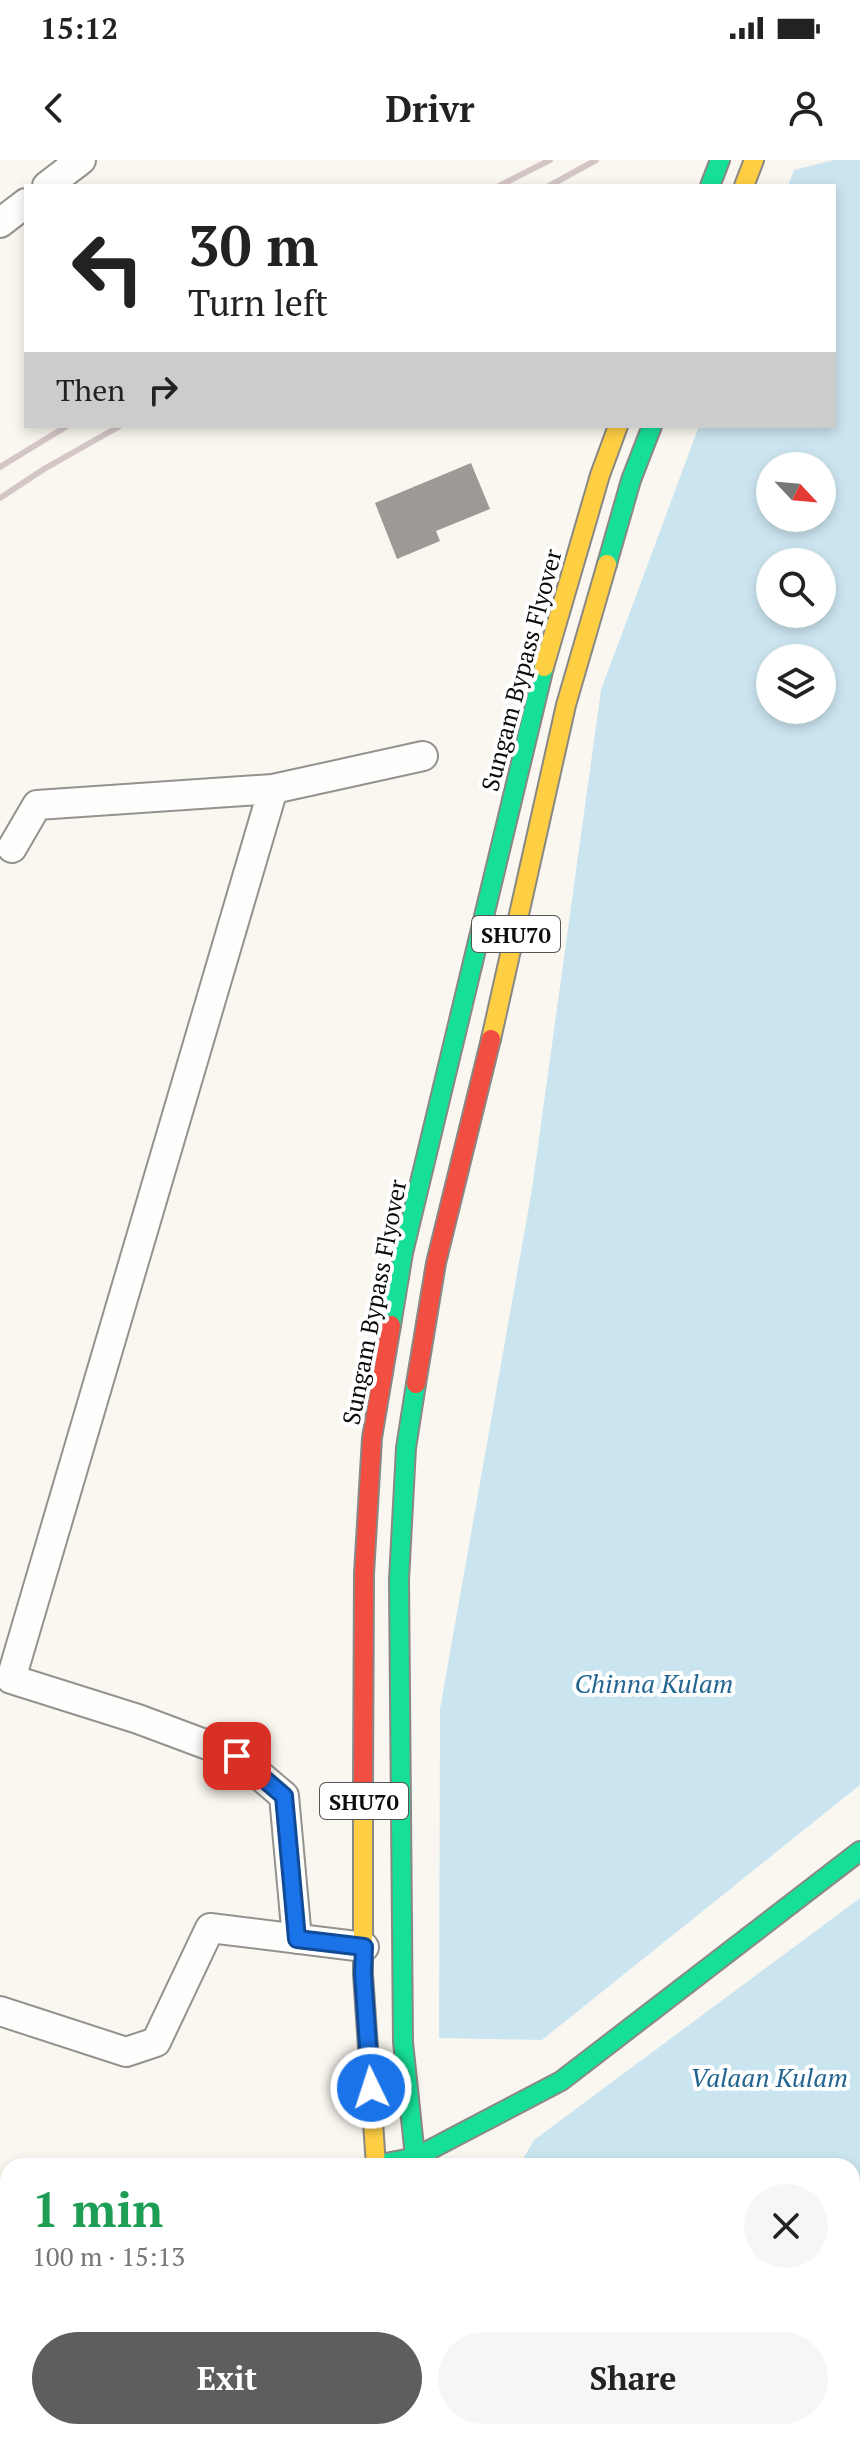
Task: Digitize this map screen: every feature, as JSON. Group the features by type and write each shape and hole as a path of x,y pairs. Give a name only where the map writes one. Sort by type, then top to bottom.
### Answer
{"main road":[{"path":"711,184 720,160"},
{"path":"745,184 754,160"},
{"name":"Sungam Bypass Flyover","path":"376,2158 363,1974 364,1574 372,1438 403,1253 535,699 600,475 617,428"},
{"name":"SHU70","path":"416,2158 403,2042 399,1580 406,1448 436,1263 500,1004 566,705 631,480 651,428"},
{"path":"423,2158 561,2081 860,1851"}],"street":[{"path":"50,184 81,160"},
{"path":"0,223 24,205"},
{"path":"12,848 37,805 273,789 423,756"},
{"path":"273,789 11,1679 138,1719 237,1756 284,1796 297,1939"},
{"path":"0,2011 126,2052 156,2042 210,1928 364,1947"}],"water":[{"name":"Chinna Kulam","path":"834,160 860,160 860,1785 542,2040 439,2038 440,1709 532,1189 601,690 698,428 836,428 836,184 789,184 794,170"},
{"name":"Valaan Kulam","path":"860,1898 860,2158 524,2158 534,2140"}],"building":[{"path":"471,463 490,509 436,531 440,541 397,559 375,503"}],"railway":[{"path":"503,184 550,160"},
{"path":"553,184 596,160"},
{"path":"0,467 64,428"},
{"path":"0,498 116,428"}],"traffic: fast":[{"path":"711,184 720,160"},
{"path":"607,564 631,480 651,428"},
{"path":"391,1325 403,1253 544,667"},
{"path":"415,2158 403,2042 399,1580 406,1448 416,1384"},
{"path":"411,2158 561,2081 860,1851"}],"traffic: slow":[{"path":"745,184 754,160"},
{"path":"544,667 600,475 617,428"},
{"path":"491,1039 566,705 607,564"},
{"path":"363,1787 363,1974 375,2158"}],"traffic: jam":[{"path":"416,1384 436,1263 491,1039"},
{"path":"363,1787 364,1574 372,1438 391,1325"}],"route":[{"path":"237,1756 284,1796 297,1939 364,1947 371,2088"}]}
